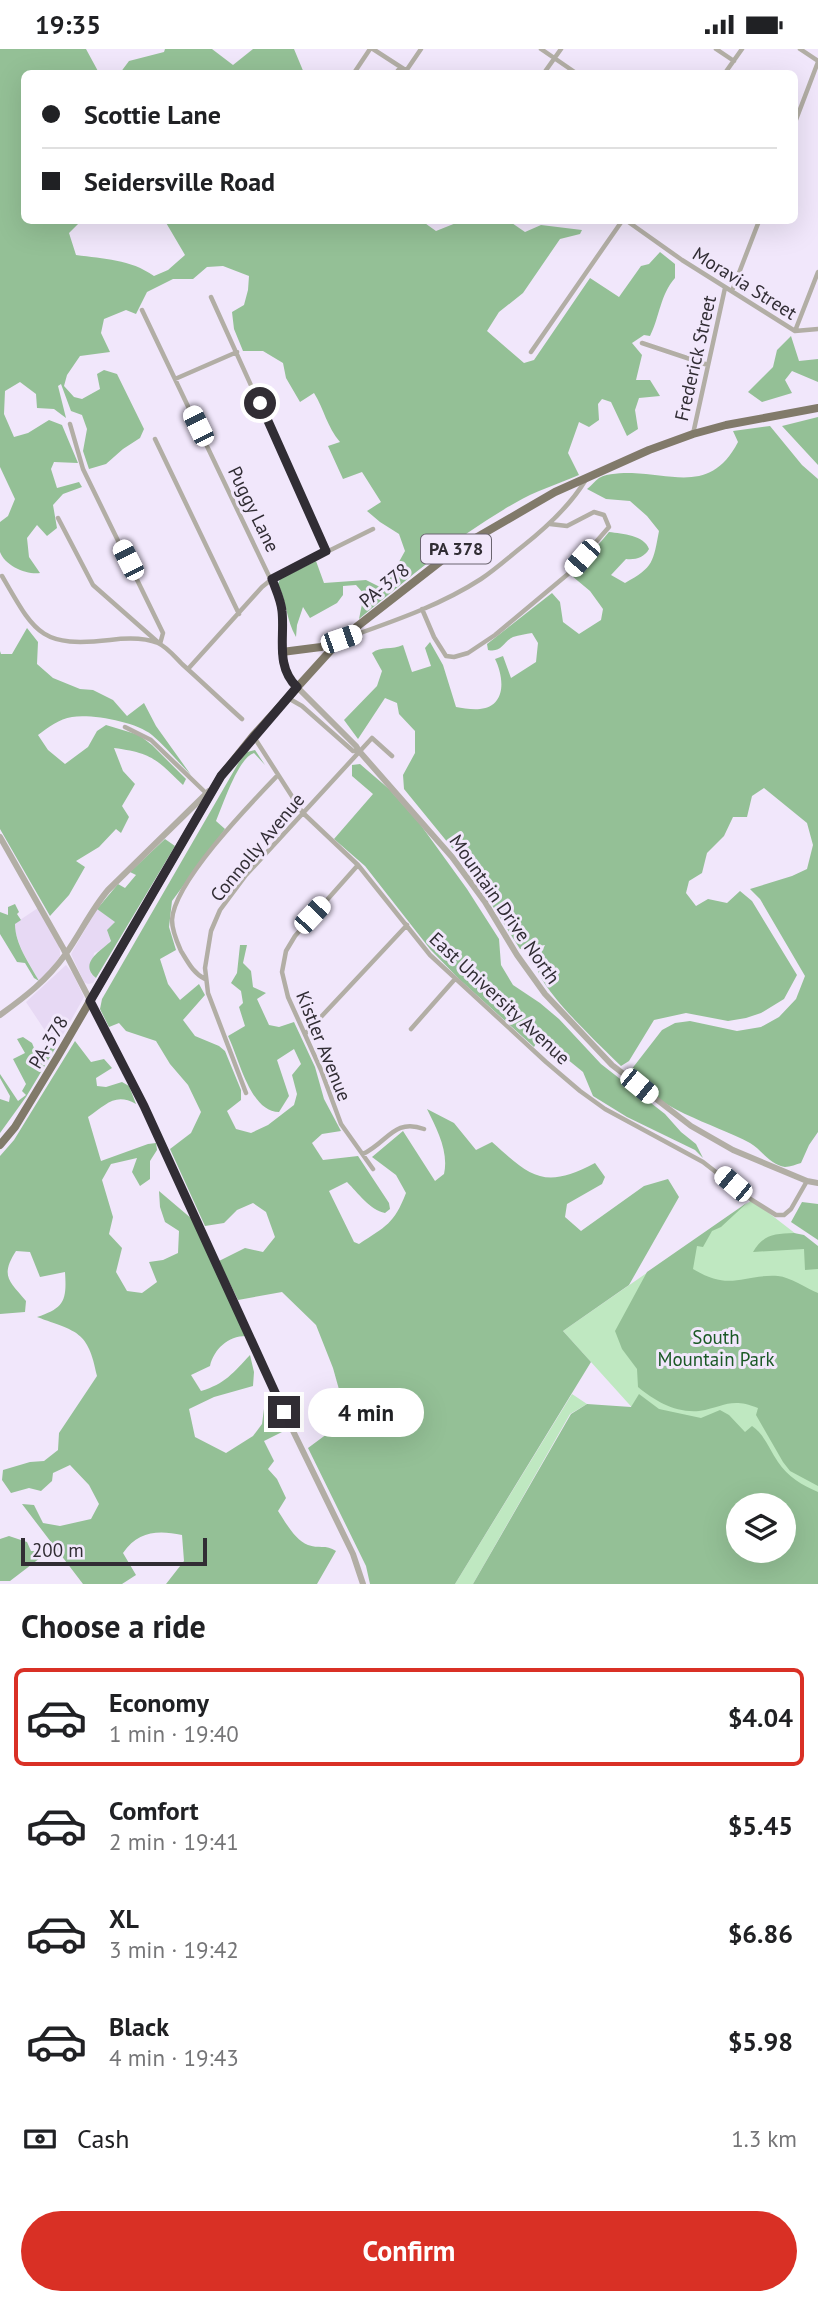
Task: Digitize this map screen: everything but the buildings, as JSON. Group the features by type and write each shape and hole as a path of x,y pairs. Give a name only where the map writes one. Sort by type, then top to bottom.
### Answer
{"main road":[{"name":"PA-378","path":"0,1145 15,1127 221,776 253,736 341,639 455,550 555,492 649,450 693,434 818,408"},
{"path":"282,652 321,647 341,639"}],"street":[{"path":"356,70 372,49 404,70"},
{"path":"409,70 421,49"},
{"path":"541,49 572,70"},
{"path":"546,70 561,49"},
{"path":"716,49 734,61"},
{"path":"727,70 742,49"},
{"path":"798,114 818,62 800,49"},
{"path":"531,352 623,224"},
{"name":"Moravia Street","path":"629,224 795,331 818,329"},
{"name":"Frederick Street","path":"732,291 758,224"},
{"path":"795,331 818,272"},
{"name":"Frederick Street","path":"693,434 725,288"},
{"path":"211,297 326,551"},
{"name":"Puggy Lane","path":"142,310 272,579 282,606 282,652 287,675 297,687"},
{"path":"642,343 708,365"},
{"path":"175,379 237,352"},
{"path":"70,424 83,469 163,633 160,644"},
{"path":"155,439 239,614"},
{"path":"341,639 422,609 479,580 550,524 576,496 585,480"},
{"path":"422,609 446,656 454,657 477,649 568,574 609,527 604,515 594,512 567,526 550,524"},
{"path":"58,518 93,585 242,719"},
{"path":"188,669 272,579 373,529"},
{"path":"2,576 37,629 50,638 68,643 136,638 160,644"},
{"name":"Mountain Drive North","path":"297,687 356,746 452,857 545,994 612,1065 691,1126 733,1150 807,1181 818,1183"},
{"path":"288,697 353,751 359,751 372,738 392,756"},
{"path":"125,727 151,740 207,794"},
{"name":"East University Avenue","path":"253,736 302,812 358,866 430,955 548,1064 592,1100 703,1161 776,1215 783,1215 791,1209 807,1181"},
{"name":"Connolly Avenue","path":"246,1093 209,1000 205,979 208,943 220,910 246,875 359,751"},
{"path":"205,979 196,975 190,967 173,930 177,898 199,865 278,775"},
{"path":"0,1014 39,985 66,954 107,890 207,794 221,776"},
{"path":"0,837 66,954 165,1150 294,1434 348,1544 363,1584"},
{"name":"Kistler Avenue","path":"358,866 300,929 288,947 284,958 283,981 341,1124 373,1169"},
{"path":"305,1034 407,925"},
{"path":"411,1029 455,979"},
{"path":"363,1154 401,1126 414,1125 424,1129"}],"shaded area":[{"path":"38,908 60,952 60,956 39,981 22,951 14,924"},
{"path":"97,909 115,921 111,940 103,949 94,953 91,974 96,978 93,983 88,984 84,982 71,954"},
{"path":"66,965 84,997 56,1047 26,1002"}],"green space":[{"path":"0,49 86,49 97,70 21,70 21,224 78,224 69,233 76,255 126,263 154,276 168,270 185,255 167,224 426,224 436,231 454,224 513,224 525,232 541,225 582,230 580,234 560,239 523,293 499,312 487,331 524,363 534,360 590,278 619,297 641,266 649,264 660,252 675,264 675,278 666,291 650,336 644,335 632,343 642,355 636,380 650,380 660,396 639,398 635,410 638,429 627,436 611,402 602,399 598,404 599,420 589,427 579,422 568,453 579,475 530,495 494,515 434,558 359,619 364,594 356,585 343,586 343,595 337,603 310,618 303,607 296,637 290,624 278,584 280,579 316,561 324,583 366,580 384,589 405,551 399,534 367,511 381,502 362,472 343,479 328,446 340,442 314,393 300,402 286,378 283,363 263,351 243,351 234,329 232,312 244,305 249,276 223,266 207,267 193,279 173,279 147,292 136,314 126,310 104,319 101,333 110,352 80,356 67,375 64,386 74,397 82,399 100,389 97,374 104,370 117,374 144,429 140,438 106,464 89,469 83,451 87,429 82,415 71,411 61,384 58,386 66,418 54,409 37,408 36,394 20,382 5,391 4,414 14,437 28,433 49,420 62,425 78,463 54,462 51,469 57,488 79,482 82,487 63,494 53,505 57,528 47,536 37,525 27,538 29,557 40,573 17,569 0,552 0,522 8,516 15,499 0,467"},
{"path":"165,49 212,49 233,65 253,49 294,49 303,70 122,70 129,61 164,52"},
{"path":"791,336 799,361 818,359 818,382 792,371 785,380 792,393 762,402 748,392 773,367 777,350"},
{"path":"818,417 818,465 782,426"},
{"path":"770,426 802,465 818,479 818,1132 801,1163 785,1167 775,1163 750,1143 668,1105 641,1084 631,1070 662,1030 675,1023 690,1021 737,1031 761,1027 779,1017 796,999 805,976 760,899 750,889 807,869 813,845 807,823 764,788 752,796 747,817 733,817 724,836 707,853 702,873 689,881 686,893 696,906 708,899 727,903 740,891 752,901 797,975 784,999 761,1013 728,1021 686,1013 654,1020 629,1061 621,1066 548,989 537,966 545,945 520,949 453,849 404,789 403,775 415,753 415,731 399,714 397,703 385,698 358,739 344,720 377,686 382,671 372,653 379,649 403,645 412,672 431,666 425,648 430,642 443,665 456,707 489,707 499,697 501,690 495,659 503,656 511,678 536,662 538,643 532,633 513,637 493,651 488,650 487,644 552,593 560,602 563,622 579,634 601,620 603,609 590,591 572,576 609,532 638,538 649,549 639,558 626,559 611,575 625,583 651,563 659,531 647,516 630,501 606,499 587,489 599,478 607,475 632,473 692,477 705,474 728,458 738,442 733,431"},
{"path":"27,628 38,642 37,664 53,678 80,689 93,690 113,700 127,716 144,703 156,726 191,775 145,730 114,720 72,717 58,721 38,735 48,750 65,764 88,747 97,731 106,725 139,735 186,779 183,785 153,759 137,752 114,748 123,771 135,784 122,806 129,817 121,833 116,829 99,847 76,861 85,867 69,895 50,916 0,829 0,651 1,654 12,654"},
{"path":"255,750 265,765 254,753 242,763 237,772 216,821 225,829 172,901 169,927 176,950 160,959 168,984 180,1000 199,984 205,995 183,1020 195,1036 225,1051 241,1090 241,1100 227,1111 236,1129 251,1133 268,1125 294,1105 297,1094 292,1075 301,1064 294,1049 277,1060 289,1096 279,1112 269,1110 260,1103 247,1082 228,1036 245,1026 239,1007 243,1003 241,991 231,983 237,973 240,945 247,945 243,963 251,971 253,987 266,993 257,999 269,1025 279,1027 294,1022 315,1067 324,1099 341,1131 322,1134 312,1143 323,1160 358,1156 389,1203 390,1209 385,1213 374,1208 347,1182 329,1191 354,1242 359,1244 383,1228 402,1203 406,1193 396,1175 372,1157 403,1131 435,1181 444,1174 443,1149 427,1109 454,1123 476,1150 492,1142 517,1164 539,1176 563,1176 595,1163 605,1177 602,1184 567,1204 565,1217 581,1231 644,1186 668,1179 679,1197 629,1285 563,1331 591,1362 455,1584 370,1584 366,1566 308,1448 335,1428 340,1393 316,1325 282,1292 238,1300 219,1261 245,1248 263,1252 275,1237 266,1212 253,1203 237,1210 224,1223 205,1226 170,1149 191,1133 201,1112 188,1085 170,1064 156,1041 126,1031 119,1023 109,1027 100,1009 102,999 239,762 247,752"},
{"path":"360,764 389,789 420,824 467,889 499,939 501,965 513,985 559,1019 601,1064 665,1114 696,1144 703,1158 695,1150 627,1117 593,1096 583,1072 540,1037 534,1047 430,949 365,866 334,839 373,794 352,776 352,765"},
{"path":"165,839 175,846 96,978 91,973 90,962 111,941 107,930 115,922 97,909 118,884 125,888 136,875 130,872"},
{"path":"15,904 21,920 15,924 17,939 39,981 34,978 25,963 17,962 0,934 0,912 8,915 8,907"},
{"path":"23,1037 32,1043 39,1060 46,1041 51,1040 56,1047 26,1097 0,1133 0,1099 9,1102 10,1096 0,1074 18,1101 26,1095 22,1091 26,1084 13,1059 25,1053 17,1039"},
{"path":"75,1041 91,1062 104,1059 112,1068 96,1078 97,1086 106,1087 122,1082 129,1086 136,1104 122,1099 111,1101 88,1117 101,1161 156,1143 157,1150 150,1161 150,1179 140,1186 132,1172 137,1158 111,1164 102,1180 113,1217 109,1234 122,1248 116,1272 127,1291 142,1293 157,1282 149,1262 163,1260 178,1253 179,1231 165,1222 159,1191 192,1219 246,1336 228,1341 218,1349 210,1366 191,1375 201,1391 223,1381 250,1355 254,1372 253,1386 214,1397 189,1409 195,1437 226,1453 253,1436 262,1424 265,1401 272,1399 284,1431 264,1441 274,1461 268,1469 277,1479 286,1498 278,1511 303,1543 336,1551 317,1584 166,1584 184,1561 182,1535 157,1533 135,1540 123,1553 136,1575 122,1584 83,1584 22,1504 34,1505 43,1523 60,1526 91,1519 99,1504 89,1485 70,1465 53,1473 52,1481 41,1491 29,1488 11,1493 2,1480 3,1470 44,1461 58,1450 59,1433 97,1376 89,1349 79,1335 37,1317 53,1310 62,1302 65,1272 40,1277 30,1252 16,1251 8,1273 11,1283 26,1301 25,1312 0,1314 0,1156 14,1140"},
{"name":"South Mountain Park","path":"752,1200 818,1251 818,1584 796,1563 796,1493 726,1493 726,1512 563,1331"},
{"path":"748,1202 721,1227 712,1231 703,1247 697,1246 693,1269 717,1280 727,1281 778,1276 818,1293 818,1486 790,1471 783,1462 756,1415 758,1408 734,1403 699,1411 682,1410 658,1401 638,1387 637,1369 622,1349 615,1331 647,1272"},
{"path":"802,1202 818,1204 818,1240 791,1222"},
{"path":"794,1233 804,1235 818,1246 818,1269 805,1270 804,1249 753,1252 770,1236"},
{"path":"572,1394 587,1404 570,1414 473,1584 455,1584"},
{"path":"639,1394 659,1409 701,1418 720,1410 729,1415 745,1432 752,1426 764,1438 786,1472 818,1492 818,1584 473,1584 571,1414 587,1404 631,1407"},
{"path":"9,1536 27,1542 31,1551 44,1555 10,1581 0,1581 0,1539"}],"route":[{"path":"260,403 326,551 272,579 282,606 284,664 290,681 297,687 221,776 90,1001 144,1106 284,1412"}]}
